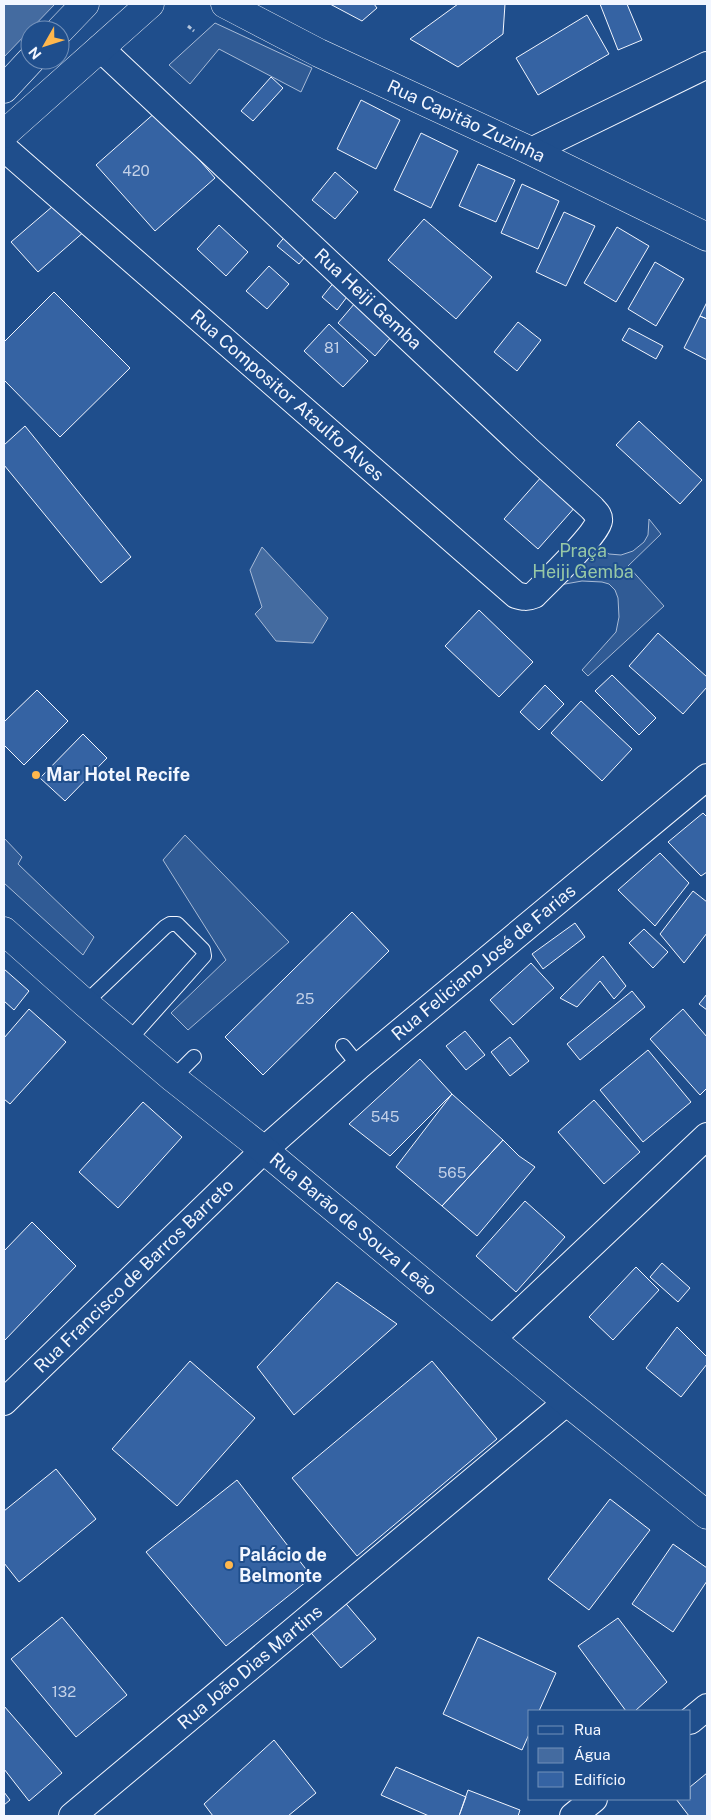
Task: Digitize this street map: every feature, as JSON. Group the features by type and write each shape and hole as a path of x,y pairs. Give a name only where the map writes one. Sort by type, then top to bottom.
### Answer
{"main road":[{"path":"70,20 85,4"},
{"path":"4,134 150,4"},
{"name":"Rua Capitão Zuzinha","path":"224,4 319,53 531,151 707,237"},
{"path":"4,89 22,70"},
{"name":"Rua Barão de Souza Leão","path":"4,931 173,1078 264,1150 567,1402 707,1515"}],"street":[{"name":"Rua Heiji Gemba","path":"100,48 598,514 600,520 597,527 572,556"},
{"path":"531,151 707,65"},
{"name":"Rua Compositor Ataulfo Alves","path":"4,148 516,595 529,598 534,596 572,556"},
{"name":"Rua Feliciano José de Farias","path":"264,1150 359,1066 707,777"},
{"path":"492,1339 707,1136"},
{"name":"Rua Francisco de Barros Barreto","path":"4,1402 264,1150"},
{"name":"Rua João Dias Martins","path":"72,1816 567,1402"},
{"path":"691,1720 707,1707"},
{"path":"573,1816 593,1800"}],"lane":[{"path":"85,1003 165,928 170,924 176,924 203,950 204,956 129,1040"},
{"path":"343,1046 359,1066"},
{"path":"173,1078 194,1057"}],"path":[{"path":"188,26 194,31"}],"shaded area":[{"path":"215,23 312,68 301,92 219,49 190,84 169,65"},
{"name":"Praça Heiji Gemba","path":"649,519 661,534 628,566 664,606 588,676 582,670 616,632 619,617 618,598 615,590 609,584 602,582 582,581 554,586 594,541 598,547 609,554 621,555 633,551 644,542 648,535"},
{"path":"185,835 289,942 188,1030 171,1013 226,960 163,860"},
{"path":"4,838 22,857 18,864 94,937 83,955 4,883"}],"water":[{"path":"4,4 55,4 40,20 20,20 20,40 4,57"},
{"path":"262,547 328,618 313,643 276,641 255,614 262,607 250,570"}],"building":[{"path":"330,4 374,4 377,8 362,21"},
{"path":"458,4 505,4 503,34 458,67 410,39"},
{"path":"600,4 627,4 642,40 618,50"},
{"path":"587,15 609,54 538,95 516,58"},
{"path":"271,77 283,88 253,121 241,111"},
{"path":"361,100 400,120 376,169 337,149"},
{"path":"157,111 215,178 155,231 96,165"},
{"path":"421,133 458,151 431,208 394,190"},
{"path":"478,164 515,180 496,222 459,206"},
{"path":"335,172 358,192 335,219 312,200"},
{"path":"522,184 559,201 538,249 501,233"},
{"path":"60,200 86,230 38,272 11,242"},
{"path":"564,212 595,226 566,286 536,272"},
{"path":"424,219 492,277 456,319 388,260"},
{"path":"219,225 248,252 226,276 197,249"},
{"path":"617,227 649,246 616,302 584,283"},
{"path":"288,233 310,251 299,264 277,246"},
{"path":"655,262 684,279 656,326 628,309"},
{"path":"269,266 289,284 267,309 246,291"},
{"path":"335,281 350,293 337,310 322,297"},
{"path":"54,292 130,368 60,437 4,380 4,342"},
{"path":"707,302 707,319 700,316"},
{"path":"355,303 392,336 375,356 338,323"},
{"path":"700,316 707,319 707,360 684,348"},
{"path":"518,322 541,340 517,371 494,352"},
{"path":"329,324 368,361 343,387 304,351"},
{"path":"629,328 663,346 656,359 622,340"},
{"path":"639,421 702,480 680,504 616,445"},
{"path":"25,426 131,557 101,583 4,465 4,445"},
{"path":"543,475 577,505 538,549 504,519"},
{"path":"479,610 533,662 499,697 445,646"},
{"path":"658,633 707,677 707,687 683,714 629,666"},
{"path":"612,675 656,718 639,735 595,691"},
{"path":"545,685 564,704 539,730 520,712"},
{"path":"37,690 68,721 24,765 4,745 4,722"},
{"path":"581,701 632,749 602,781 551,733"},
{"path":"83,734 107,758 65,801 40,778"},
{"path":"703,813 707,817 707,872 701,876 668,842"},
{"path":"660,853 689,883 655,926 618,890"},
{"path":"693,891 707,902 707,933 684,963 660,934"},
{"path":"352,912 389,951 263,1075 225,1037"},
{"path":"575,923 585,937 543,969 532,954"},
{"path":"644,929 668,952 653,968 629,943"},
{"path":"603,956 626,986 614,999 600,981 577,1007 560,998"},
{"path":"531,963 554,988 513,1025 490,1000"},
{"path":"4,969 29,991 14,1010 4,1001"},
{"path":"632,991 645,1007 580,1060 567,1044"},
{"path":"707,994 707,1010 699,1004"},
{"path":"29,1009 66,1042 10,1104 4,1099 4,1038"},
{"path":"683,1009 707,1037 707,1088 700,1095 650,1039"},
{"path":"465,1031 485,1055 466,1070 446,1046"},
{"path":"510,1037 529,1061 510,1076 491,1052"},
{"path":"648,1050 691,1102 643,1142 600,1090"},
{"path":"420,1059 452,1094 390,1156 349,1124"},
{"path":"452,1094 503,1140 442,1206 396,1167"},
{"path":"594,1100 640,1152 604,1184 558,1132"},
{"path":"143,1102 182,1137 118,1208 79,1172"},
{"path":"503,1140 519,1156 535,1167 477,1236 442,1206"},
{"path":"525,1201 565,1237 516,1292 476,1256"},
{"path":"32,1222 76,1266 4,1341 4,1251"},
{"path":"662,1263 690,1288 678,1302 650,1277"},
{"path":"636,1267 659,1290 613,1340 589,1317"},
{"path":"337,1282 397,1324 294,1415 257,1367"},
{"path":"677,1327 707,1357 707,1364 681,1397 646,1368"},
{"path":"190,1361 255,1418 177,1506 112,1449"},
{"path":"432,1361 497,1439 357,1556 292,1478"},
{"path":"56,1469 96,1519 19,1582 4,1563 4,1511"},
{"name":"Palácio de Belmonte","path":"237,1480 312,1577 226,1646 146,1552"},
{"path":"610,1499 650,1530 589,1610 548,1579"},
{"path":"673,1544 707,1568 707,1581 673,1632 632,1604"},
{"path":"342,1599 376,1639 341,1668 307,1628"},
{"path":"62,1617 127,1695 76,1737 11,1659"},
{"path":"618,1618 667,1682 636,1710 625,1710 578,1646"},
{"path":"478,1637 556,1673 539,1710 528,1710 528,1736 522,1750 443,1714"},
{"path":"4,1706 62,1773 29,1801 4,1769"},
{"path":"274,1740 316,1793 288,1816 213,1816 204,1804"},
{"path":"396,1767 466,1797 459,1816 429,1816 381,1795"},
{"path":"707,1773 707,1816 689,1816 677,1800 691,1800 691,1786"},
{"path":"468,1790 520,1810 518,1816 459,1816"},
{"path":"4,1792 10,1800 4,1805"}],"place":[{"name":"Mar Hotel Recife","path":"36,775"},
{"name":"Palácio de Belmonte","path":"229,1565"}]}
